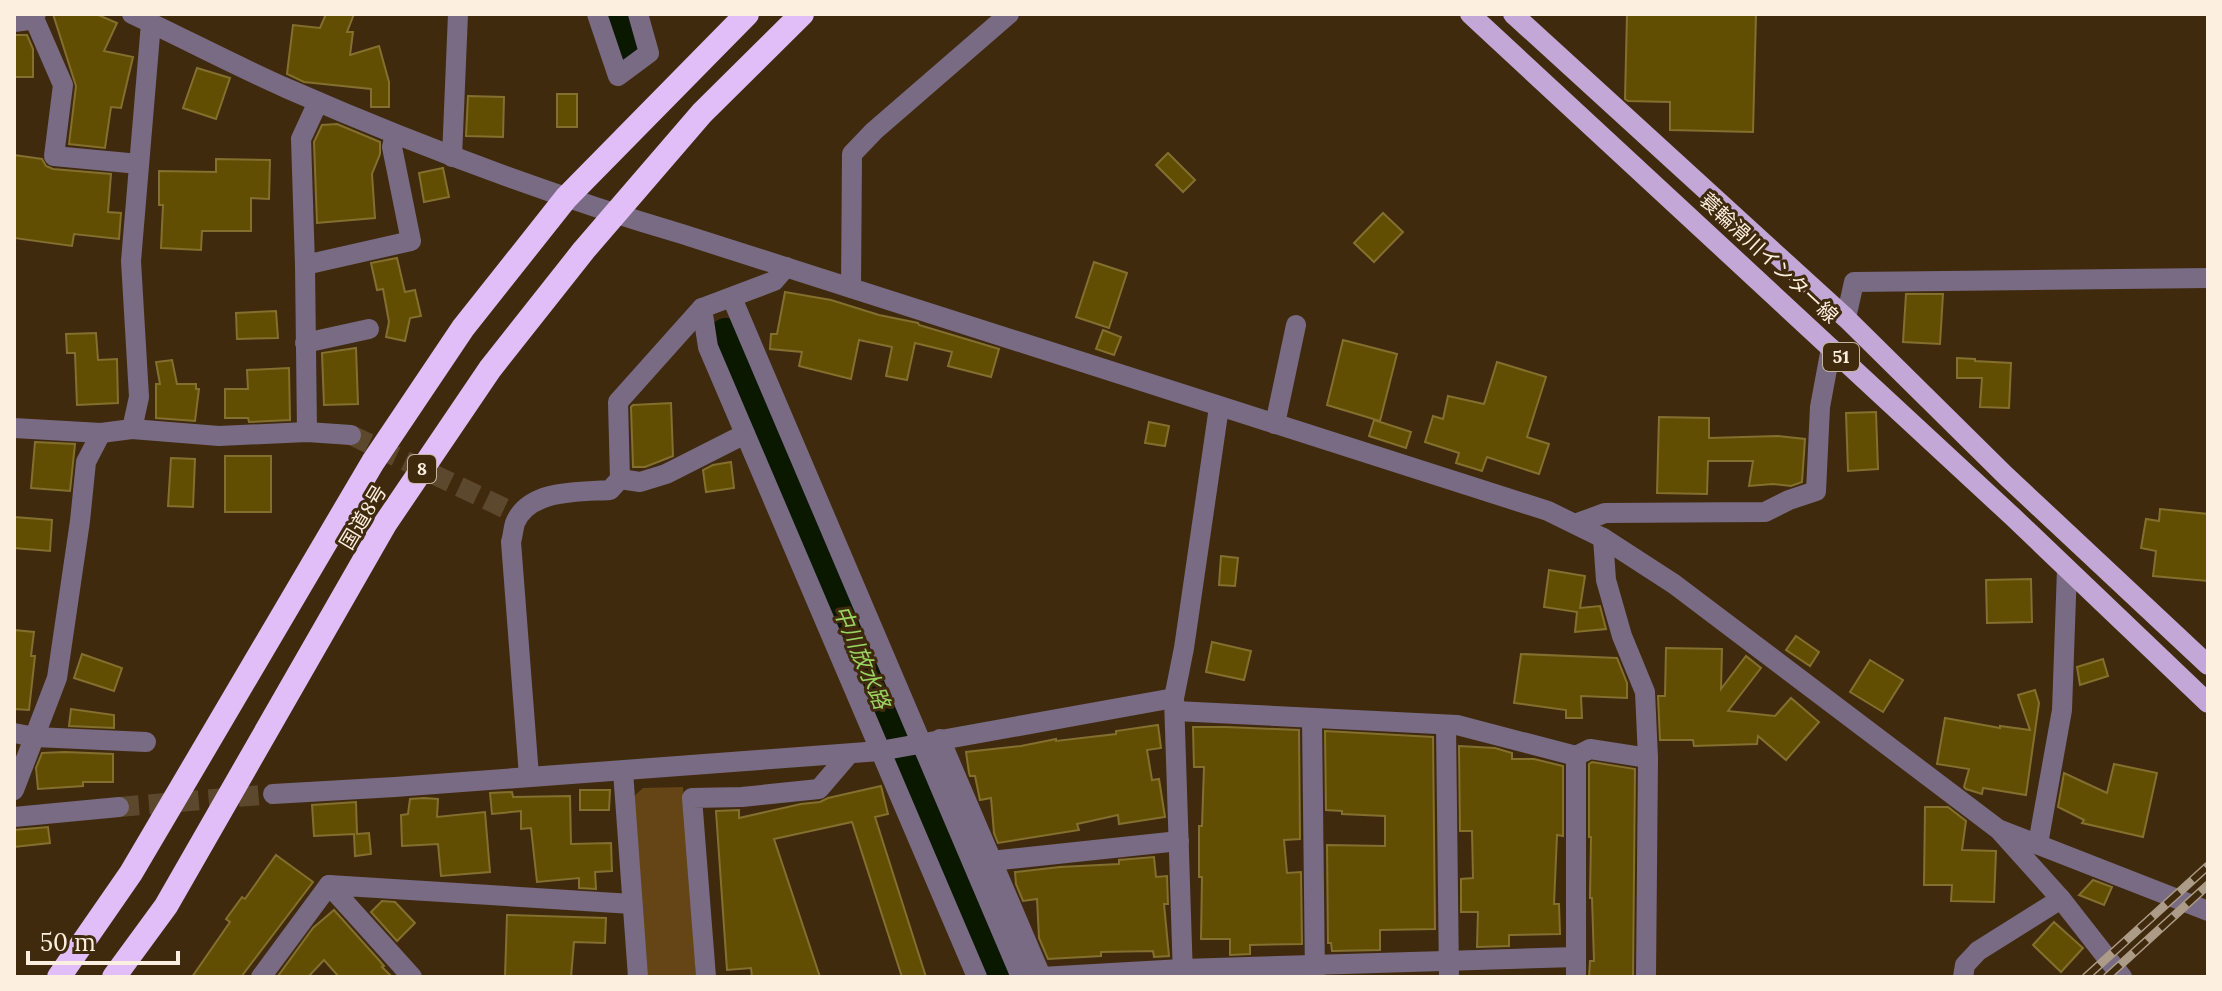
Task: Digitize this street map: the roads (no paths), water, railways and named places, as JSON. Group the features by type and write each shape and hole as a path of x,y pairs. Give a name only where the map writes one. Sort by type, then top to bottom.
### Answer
{"highway":[{"name":"国道8号","path":"59,977 131,873 373,462 463,328 566,198 747,14"},
{"name":"国道8号","path":"114,977 166,906 385,524 490,369 584,250 702,113 802,14"}],"main road":[{"name":"蓑輪滑川インター線","path":"1470,14 2208,703"},
{"name":"蓑輪滑川インター線","path":"1513,14 1846,318 2006,476 2205,657"}],"street":[{"path":"132,14 318,102 452,157 566,198 1548,511 1575,524 1603,538 1674,584 1998,829 2061,899 2122,977"},
{"path":"452,157 458,14"},
{"path":"597,14 618,76 649,53 638,14"},
{"path":"851,288 852,154 874,131 1009,14"},
{"path":"28,18 63,85 54,156 139,164"},
{"path":"132,429 139,397 131,261 151,23"},
{"path":"307,432 301,139 318,102"},
{"path":"305,265 411,241 392,147 395,134"},
{"path":"529,776 511,542 516,521 531,505 548,494 610,490 620,479 618,402 702,308 774,281 786,267"},
{"path":"1846,318 1854,282 2208,278"},
{"path":"732,298 924,742 1021,977"},
{"path":"702,308 708,347 884,750 977,977"},
{"path":"1275,424 1296,325"},
{"path":"305,343 369,329"},
{"path":"1575,524 1605,513 1765,512 1816,491 1820,407 1831,348"},
{"path":"1182,973 1175,704 1219,407"},
{"path":"14,428 101,433 132,429 219,436 307,432 351,435"},
{"path":"14,790 57,678 86,462 101,433"},
{"path":"620,479 640,482 666,474 745,434"},
{"path":"1603,538 1606,580 1622,636 1645,692 1648,758 1646,977"},
{"path":"2038,844 2062,710 2067,569"},
{"path":"273,794 849,754 1175,704 1312,720 1457,725 1576,756 1590,749 1648,758"},
{"path":"1312,720 1315,971"},
{"path":"1446,725 1448,969"},
{"path":"14,733 35,737 146,742"},
{"path":"924,742 991,861 1041,977 1576,967 1576,756"},
{"path":"692,798 742,797 819,789 849,754"},
{"path":"687,766 706,977"},
{"path":"623,771 638,977"},
{"path":"14,817 119,807"},
{"path":"1998,829 2208,911"},
{"path":"991,861 1179,841"},
{"path":"329,885 632,904"},
{"path":"261,977 329,885"},
{"path":"329,885 412,977"},
{"path":"1963,977 1965,965 1978,951 2061,899"}],"waterway":[{"name":"中川放水路","path":"618,14 629,51"},
{"name":"中川放水路","path":"726,336 998,977"}],"tunnel":[{"path":"351,435 521,516"},
{"path":"119,807 273,794"}],"railway":[{"path":"2086,977 2208,866"},
{"path":"2107,977 2208,885"}]}
